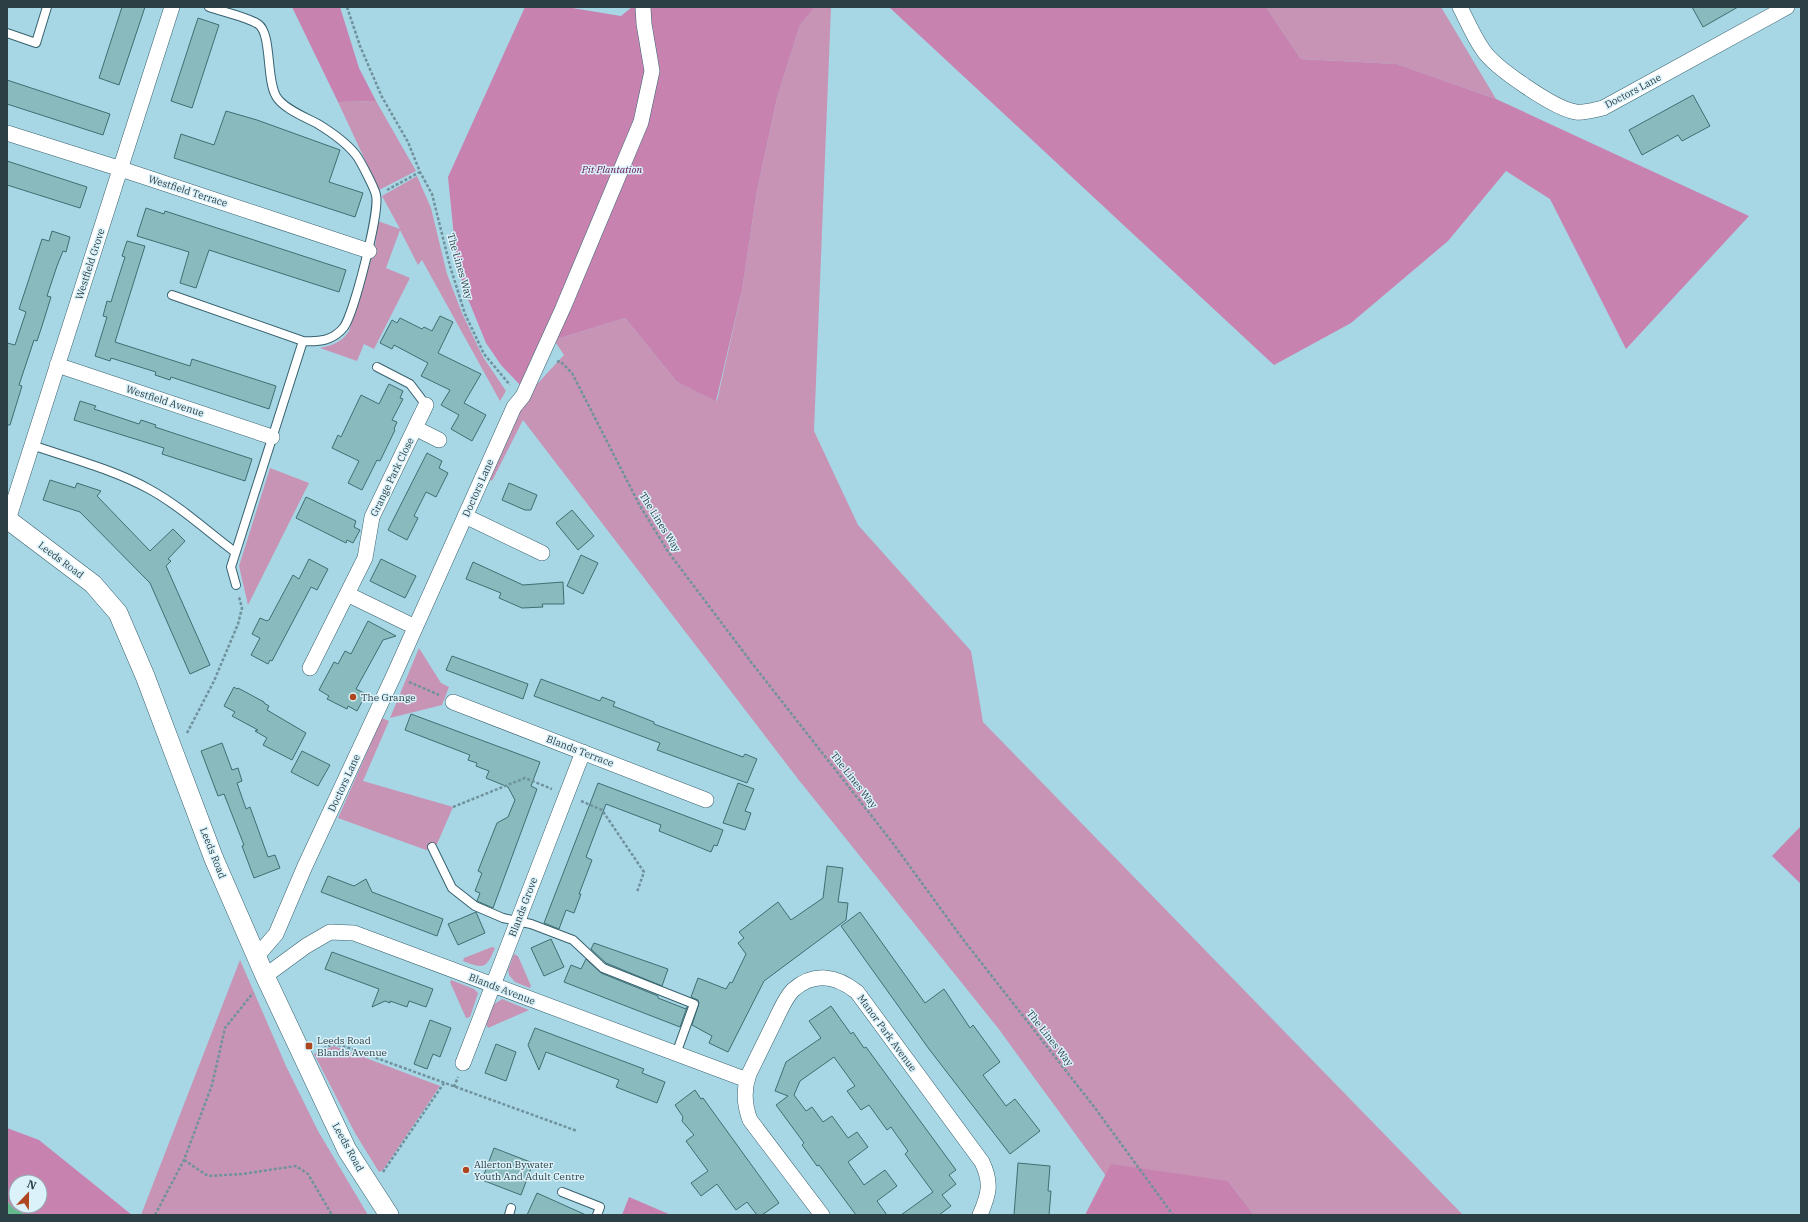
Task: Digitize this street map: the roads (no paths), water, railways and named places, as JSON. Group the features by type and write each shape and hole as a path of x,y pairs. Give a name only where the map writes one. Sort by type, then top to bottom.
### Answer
{"street":[{"name":"Westfield Grove","path":"8,520 172,7"},
{"name":"Doctors Lane","path":"257,956 276,934 305,866 394,675 514,407 523,396 563,308 641,122 652,71 644,24 643,7"},
{"name":"Doctors Lane","path":"1460,7 1483,51 1500,68 1563,109 1576,112 1603,108 1787,7"},
{"name":"Westfield Terrace","path":"7,133 369,251"},
{"name":"Westfield Avenue","path":"57,365 272,437"},
{"name":"Grange Park Close","path":"310,668 365,558 372,517 426,405"},
{"name":"Grange Park Close","path":"415,428 440,440"},
{"path":"466,516 542,553"},
{"name":"Leeds Road","path":"8,520 93,584 118,613 145,676 214,859 265,976 347,1150 389,1215"},
{"path":"347,594 415,627"},
{"name":"Blands Terrace","path":"453,702 706,800"},
{"name":"Blands Grove","path":"463,1063 583,752"},
{"name":"Blands Avenue","path":"265,976 306,946 330,932 354,933 747,1080"},
{"name":"Manor Park Avenue","path":"822,1215 750,1120 744,1097 747,1080 784,1002 792,990 804,982 818,978 832,978 846,982 857,992 982,1162 988,1174 989,1187 980,1215"}],"lane":[{"path":"7,33 36,42 47,7"},
{"path":"172,295 303,341 319,342 333,337 344,327 369,251 376,196 356,155 338,138 318,124 295,113 276,97 269,70 265,36 262,28 254,22 209,7"},
{"path":"236,585 231,567 235,552 303,341"},
{"path":"377,367 410,384 426,405"},
{"path":"32,445 117,475 149,489 235,552"},
{"path":"432,847 452,888 475,906 503,918 531,924 573,940 602,968 694,1004 676,1054"},
{"path":"562,1192 600,1207 597,1215"}],"place":[{"name":"The Grange","path":"353,697"},
{"name":"Leeds Road Blands Avenue","path":"309,1046"},
{"name":"Allerton Bywater Youth And Adult Centre","path":"466,1170"}],"park label":[{"name":"Pit Plantation","path":"612,169"}]}
